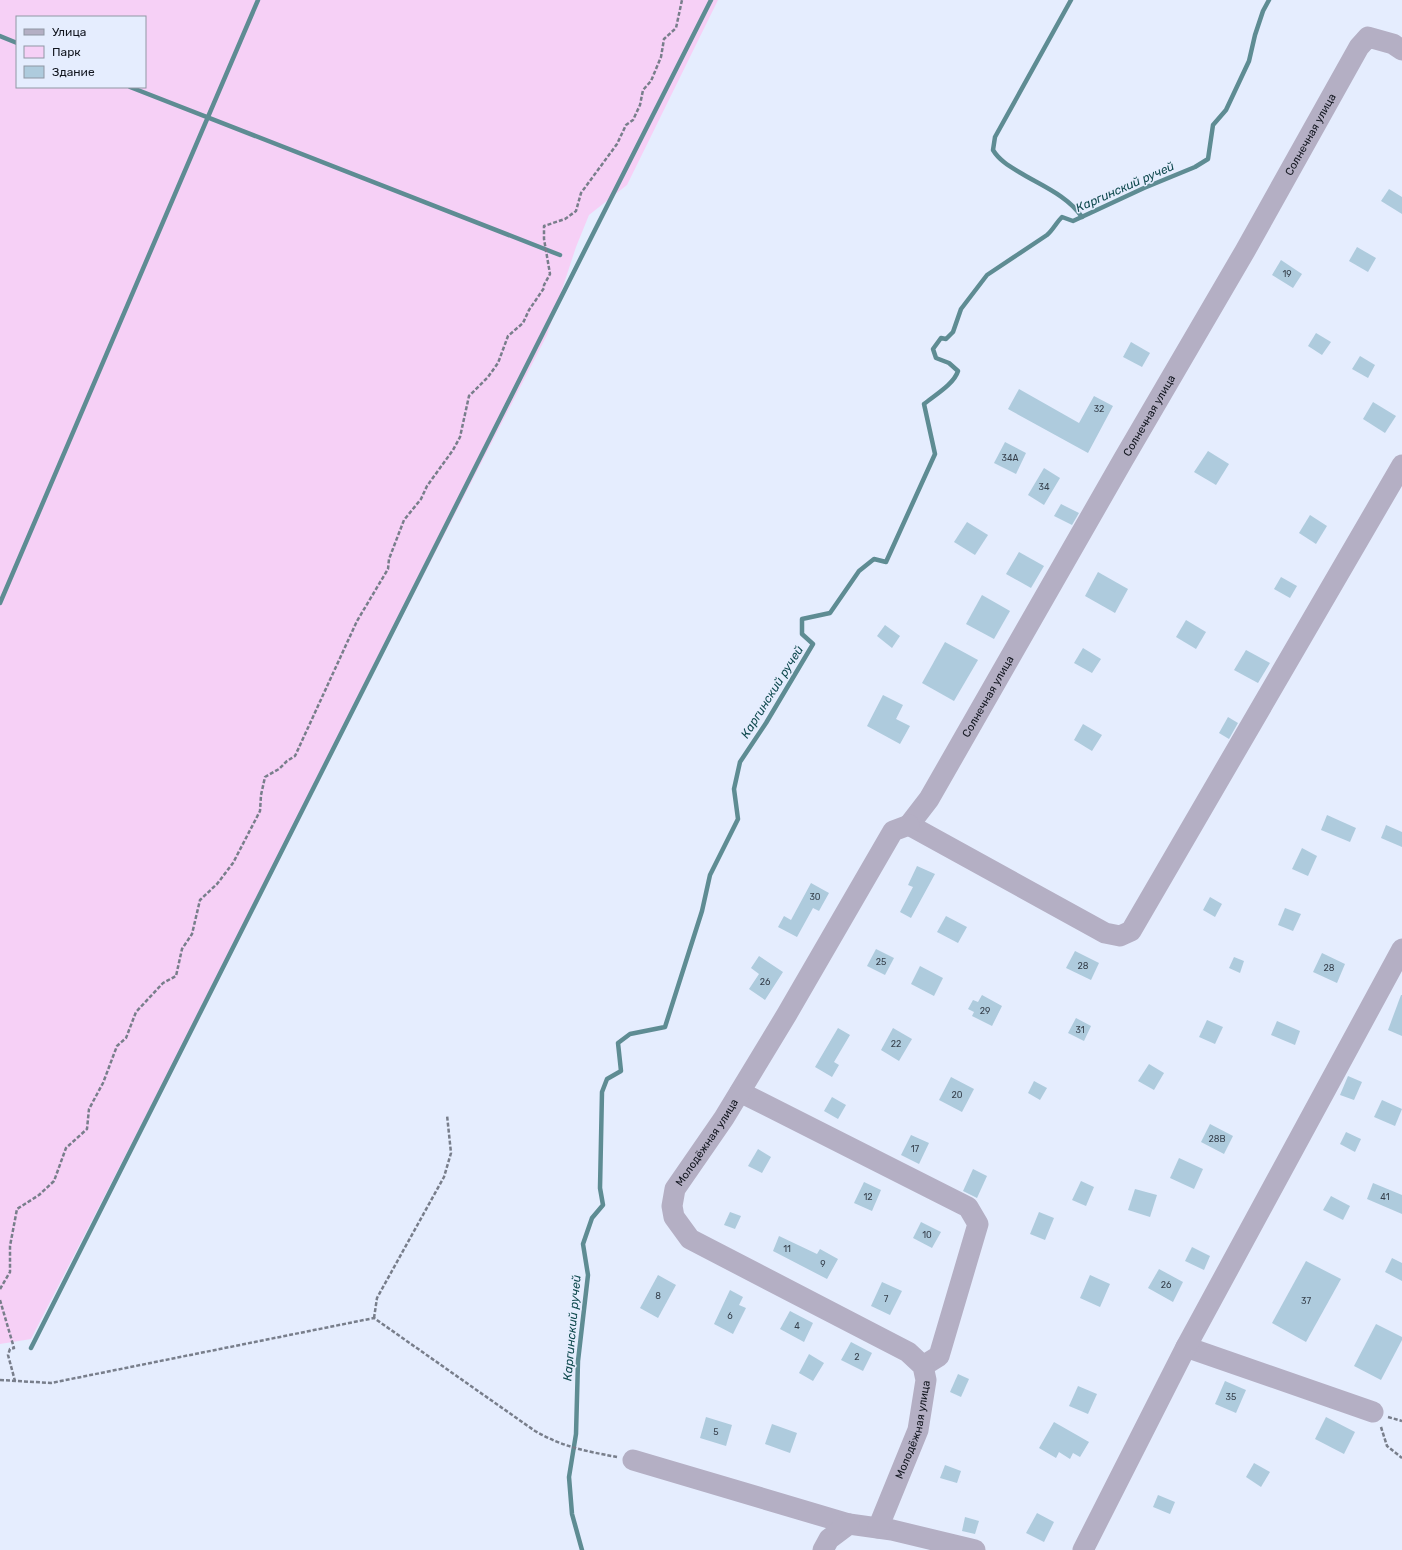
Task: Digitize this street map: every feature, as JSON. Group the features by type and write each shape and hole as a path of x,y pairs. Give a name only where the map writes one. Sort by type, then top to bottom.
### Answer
{"street":[{"name":"Солнечная улица","path":"909,825 933,792 1115,474 1245,251 1358,47 1368,37 1393,44 1402,50"},
{"path":"909,825 1105,932 1120,936 1131,931 1402,465"},
{"name":"Молодёжная улица","path":"878,1528 918,1430 926,1380 923,1366 908,1352 690,1239 674,1217 672,1206 675,1189 740,1092 893,831 909,825"},
{"path":"1083,1550 1186,1347 1402,949"},
{"path":"740,1092 968,1207 978,1224 970,1253 939,1356 923,1366"},
{"path":"1186,1347 1373,1412"},
{"path":"633,1460 849,1524 892,1530 975,1550"},
{"path":"823,1550 829,1539 849,1524"}],"path":[{"path":"0,1289 10,1272 10,1246 17,1209 39,1195 54,1181 66,1148 87,1129 88,1109 103,1083 117,1046 126,1038 136,1012 163,983 176,976 182,949 192,934 200,900 217,884 233,863 260,811 261,795 265,777 279,769 295,756 357,621 388,569 389,559 404,520 421,499 427,486 453,450 460,437 469,396 488,377 498,363 508,336 523,323 529,310 544,288 550,274 544,239 544,226 565,220 576,211 581,193 618,144 626,125 633,120 640,105 643,90 652,81 661,57 664,39 676,28 682,0"},
{"path":"374,1318 377,1298 444,1177 451,1153 447,1115"},
{"path":"0,1300 14,1348 10,1349 8,1355 15,1381"},
{"path":"0,1380 51,1383 374,1318 550,1440 578,1449 633,1460"},
{"path":"1373,1412 1380,1423 1387,1446 1402,1458"}],"green space":[{"path":"0,0 718,0 627,185 589,215 576,247 547,335 31,1339 0,1344"}],"building":[{"path":"1389,189 1402,197 1402,214 1381,201"},
{"path":"1357,247 1376,258 1368,272 1349,261"},
{"path":"1281,260 1302,274 1293,288 1272,275"},
{"path":"1316,333 1331,342 1322,355 1308,346"},
{"path":"1131,342 1150,353 1142,367 1123,357"},
{"path":"1360,356 1375,365 1368,378 1352,369"},
{"path":"1019,389 1079,423 1094,396 1113,406 1088,453 1008,409"},
{"path":"1373,402 1396,416 1385,433 1363,419"},
{"path":"1005,442 1026,453 1016,474 994,463"},
{"path":"1208,451 1229,464 1216,485 1194,472"},
{"path":"1044,468 1060,478 1044,505 1028,495"},
{"path":"1061,504 1079,513 1072,525 1054,516"},
{"path":"1310,515 1327,526 1316,544 1299,533"},
{"path":"967,522 988,535 975,555 954,542"},
{"path":"1019,552 1044,566 1031,588 1006,574"},
{"path":"1098,572 1128,589 1115,613 1085,596"},
{"path":"1281,577 1297,586 1290,598 1274,589"},
{"path":"982,595 1010,611 994,639 966,624"},
{"path":"1186,620 1206,632 1196,649 1176,637"},
{"path":"885,625 900,636 892,648 877,636"},
{"path":"945,642 978,660 954,701 922,683"},
{"path":"1083,648 1101,659 1092,673 1074,663"},
{"path":"1246,650 1270,663 1258,683 1234,670"},
{"path":"883,695 903,705 896,719 910,726 900,744 867,726"},
{"path":"1228,717 1238,723 1229,739 1219,733"},
{"path":"1083,724 1102,735 1092,751 1074,740"},
{"path":"1327,815 1356,828 1350,842 1321,830"},
{"path":"1386,825 1402,832 1402,847 1381,838"},
{"path":"1302,848 1317,856 1308,876 1292,869"},
{"path":"917,866 935,874 911,918 900,912 913,887 908,885"},
{"path":"811,883 829,893 819,911 813,908 797,937 778,927 784,916 791,920"},
{"path":"1210,897 1222,904 1215,917 1203,910"},
{"path":"1285,908 1301,914 1293,931 1278,925"},
{"path":"946,916 967,927 958,943 937,932"},
{"path":"876,949 894,958 885,975 867,966"},
{"path":"1075,951 1099,963 1091,980 1066,968"},
{"path":"1322,953 1345,964 1337,983 1313,972"},
{"path":"759,956 783,972 765,1000 749,989 759,974 751,968"},
{"path":"1234,957 1244,961 1240,973 1229,968"},
{"path":"920,966 943,978 934,996 911,984"},
{"path":"982,995 1002,1006 992,1026 972,1016 974,1012 968,1009 973,1000 978,1002"},
{"path":"1402,995 1402,1036 1388,1030"},
{"path":"1076,1018 1091,1026 1084,1041 1068,1033"},
{"path":"1207,1020 1223,1027 1215,1044 1199,1037"},
{"path":"1277,1021 1300,1031 1295,1045 1271,1035"},
{"path":"838,1028 850,1035 834,1062 839,1065 832,1077 815,1067"},
{"path":"893,1028 912,1039 899,1061 881,1050"},
{"path":"1149,1064 1164,1073 1154,1090 1138,1081"},
{"path":"1348,1076 1362,1082 1354,1100 1340,1095"},
{"path":"951,1077 974,1089 962,1112 939,1100"},
{"path":"1034,1081 1047,1088 1040,1100 1028,1093"},
{"path":"832,1097 846,1105 838,1119 824,1111"},
{"path":"1382,1100 1402,1109 1395,1126 1374,1117"},
{"path":"1210,1124 1233,1136 1224,1154 1201,1142"},
{"path":"1346,1132 1361,1139 1355,1152 1340,1144"},
{"path":"911,1135 929,1143 919,1164 901,1155"},
{"path":"758,1149 771,1157 762,1173 748,1166"},
{"path":"1179,1158 1203,1169 1194,1189 1170,1178"},
{"path":"973,1169 987,1176 977,1198 963,1191"},
{"path":"1081,1181 1094,1187 1086,1206 1072,1200"},
{"path":"864,1182 881,1190 872,1211 854,1203"},
{"path":"1373,1183 1402,1195 1402,1214 1367,1199"},
{"path":"1135,1189 1157,1195 1150,1217 1128,1210"},
{"path":"1331,1196 1350,1206 1343,1220 1323,1210"},
{"path":"730,1212 741,1216 735,1229 724,1225"},
{"path":"1039,1212 1054,1218 1045,1240 1030,1234"},
{"path":"921,1222 941,1232 932,1248 913,1238"},
{"path":"779,1236 817,1254 820,1249 838,1259 827,1279 773,1251"},
{"path":"1192,1247 1210,1256 1204,1270 1185,1261"},
{"path":"1392,1258 1402,1263 1402,1281 1385,1272"},
{"path":"1306,1261 1341,1279 1306,1342 1272,1323"},
{"path":"1159,1269 1183,1282 1173,1302 1148,1288"},
{"path":"658,1275 676,1285 658,1318 640,1308"},
{"path":"1090,1275 1110,1284 1100,1307 1080,1298"},
{"path":"882,1282 902,1291 890,1315 871,1306"},
{"path":"730,1290 743,1297 739,1305 746,1308 733,1334 714,1324"},
{"path":"790,1311 813,1323 804,1342 780,1329"},
{"path":"1376,1324 1402,1337 1402,1340 1381,1380 1354,1366"},
{"path":"851,1342 872,1353 863,1371 841,1360"},
{"path":"809,1354 824,1363 813,1381 799,1373"},
{"path":"958,1374 969,1379 961,1397 950,1392"},
{"path":"1225,1381 1246,1390 1236,1413 1215,1404"},
{"path":"1078,1386 1097,1394 1088,1414 1069,1406"},
{"path":"706,1417 732,1425 726,1446 700,1438"},
{"path":"1326,1417 1355,1432 1344,1454 1315,1439"},
{"path":"1054,1422 1089,1442 1080,1457 1073,1453 1070,1459 1059,1452 1056,1458 1039,1448"},
{"path":"772,1424 797,1433 790,1453 765,1444"},
{"path":"1254,1463 1270,1472 1261,1487 1246,1477"},
{"path":"945,1465 961,1471 957,1483 940,1478"},
{"path":"1158,1495 1175,1502 1170,1514 1153,1507"},
{"path":"1037,1513 1054,1522 1044,1542 1026,1533"},
{"path":"965,1517 979,1521 975,1534 962,1531"}],"waterway":[{"path":"0,603 258,0"},
{"path":"31,1348 711,0"},
{"path":"1071,0 995,137 993,150 998,157 1008,165 1053,191 1069,203 1082,217"},
{"name":"Каргинский ручей","path":"582,1550 572,1514 569,1477 576,1434 578,1361 588,1275 583,1244 592,1218 603,1205 600,1188 602,1092 607,1079 621,1071 618,1043 630,1034 665,1027 702,911 710,875 738,819 734,789 740,762 766,723 813,644 802,634 802,619 830,613 859,571 874,559 886,562 935,454 924,404 948,385 956,376 958,371 949,363 936,358 933,349 941,338 946,339 953,332 961,309 987,275 1047,235 1062,217 1073,221 1144,188 1195,167 1208,159 1213,125 1226,110 1249,61 1255,35 1263,11 1269,0"},
{"path":"0,36 16,43"},
{"path":"133,88 560,255"}]}
